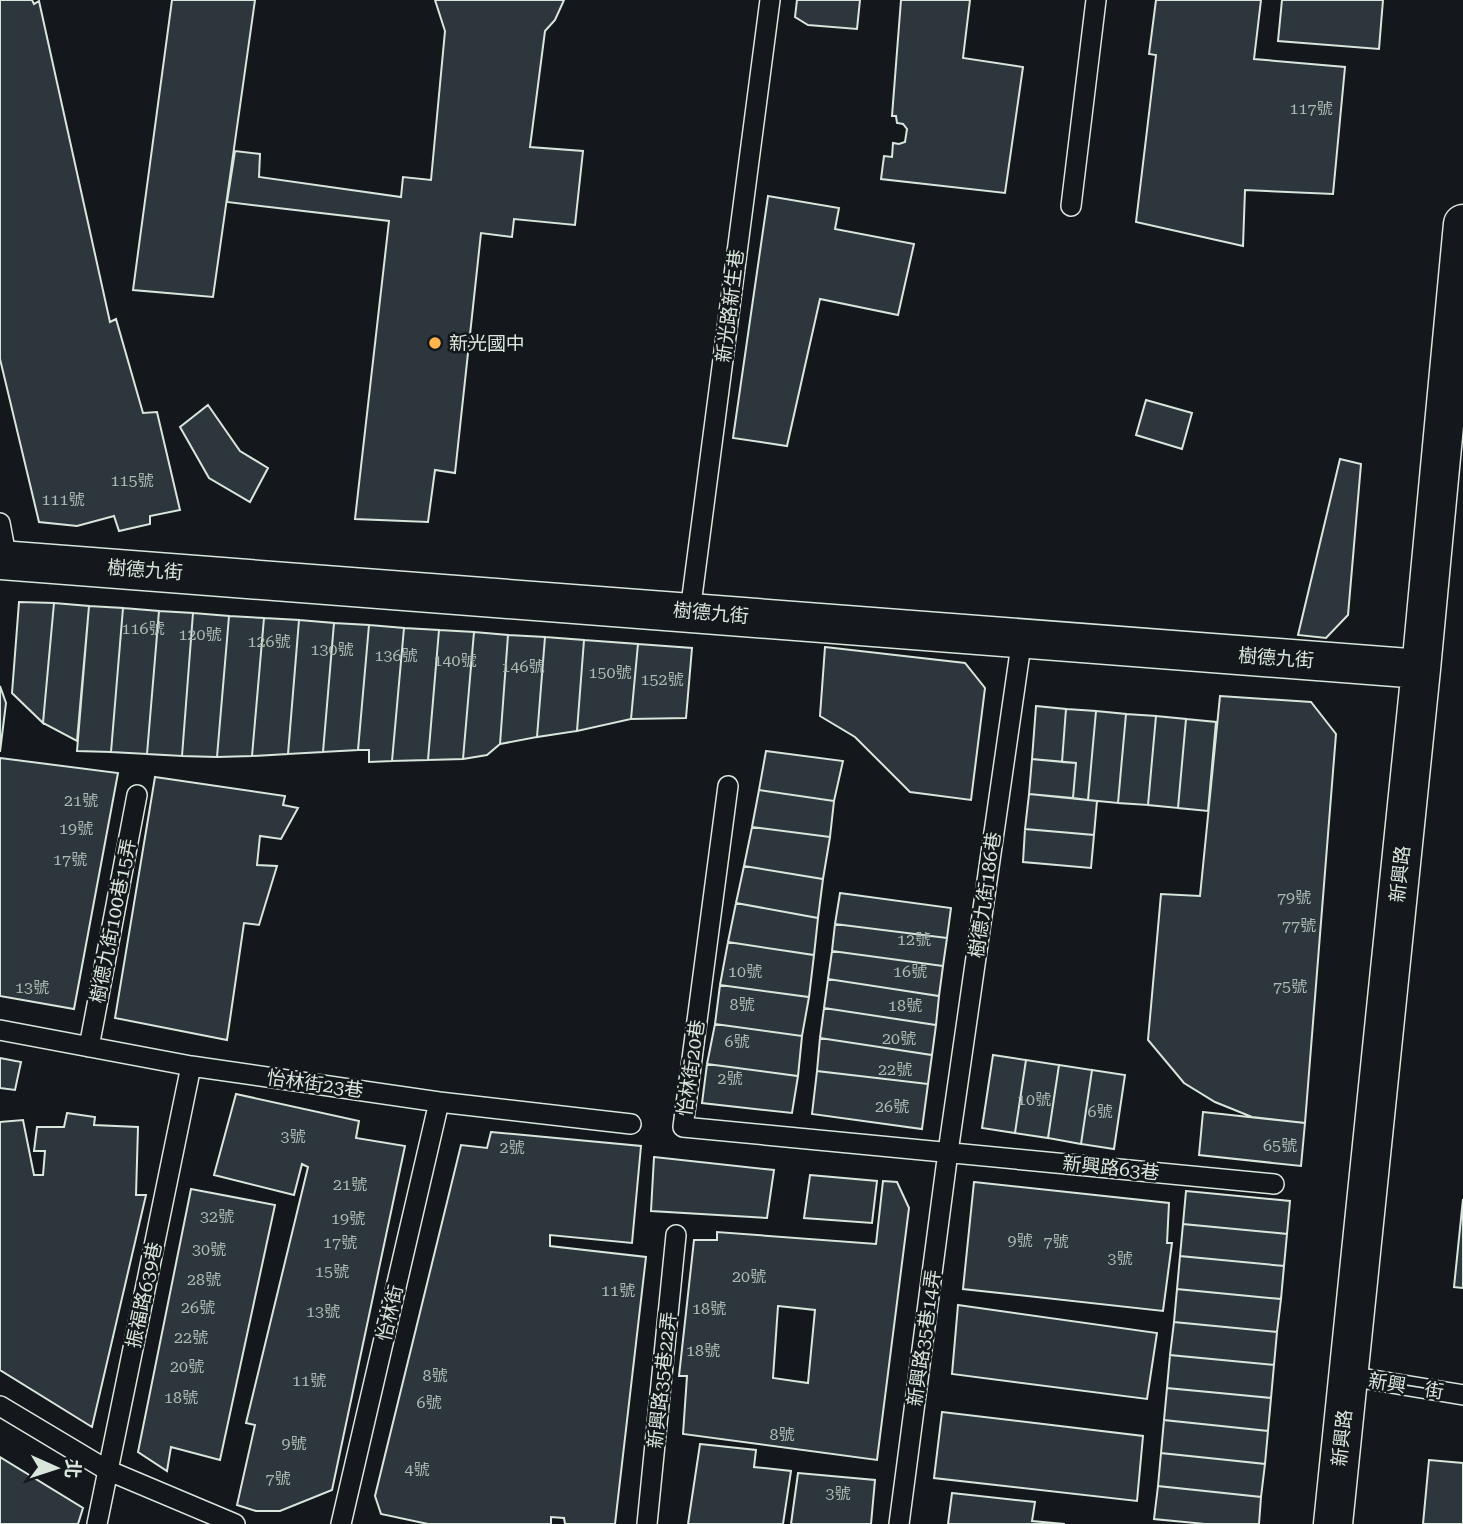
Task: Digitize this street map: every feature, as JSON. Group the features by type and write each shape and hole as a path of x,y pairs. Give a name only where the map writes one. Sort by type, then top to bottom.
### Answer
{"street":[{"name":"新興路","path":"1333,1524 1421,669 1463,224"},
{"name":"樹德九街","path":"4,560 1421,669"}],"lane":[{"name":"新光路新生巷","path":"690,612 770,0"},
{"path":"1071,206 1096,0"},
{"path":"0,523 4,560"},
{"name":"樹德九街186巷","path":"948,1152 1022,638"},
{"name":"怡林街20巷","path":"728,786 682,1127 948,1152"},
{"name":"樹德九街100巷15弄","path":"89,1048 136,795"},
{"path":"0,1030 191,1066"},
{"name":"怡林街23巷","path":"191,1066 439,1102"},
{"name":"振福路639巷","path":"97,1524 191,1066"},
{"path":"439,1102 631,1124"},
{"name":"怡林街","path":"341,1524 439,1102"},
{"name":"新興路63巷","path":"948,1152 1274,1184"},
{"name":"新興路35巷14弄","path":"899,1524 948,1152"},
{"name":"新興路35巷22弄","path":"647,1524 676,1235"},
{"name":"新興一街","path":"1349,1376 1463,1395"},
{"path":"0,1406 107,1470 235,1524"}],"building":[{"path":"0,0 32,0 34,4 39,1 110,322 116,319 143,413 157,412 180,510 150,516 150,524 119,531 114,516 77,526 39,522 0,359"},
{"path":"172,0 255,0 213,297 133,290"},
{"path":"435,0 564,0 555,20 545,31 530,147 583,151 575,225 514,219 512,237 481,233 455,473 435,470 428,522 355,519 389,221 227,202 235,151 260,154 259,177 401,197 403,177 431,180 445,31"},
{"path":"797,0 860,0 857,29 808,25 795,17"},
{"path":"901,0 970,0 963,58 1023,67 1005,193 881,179 884,156 892,157 893,143 905,142 907,129 903,124 897,123 896,116 892,116"},
{"path":"1156,0 1261,0 1254,59 1345,67 1333,194 1245,190 1243,246 1136,222 1156,55 1149,54"},
{"path":"1282,0 1383,0 1379,49 1278,41"},
{"path":"768,196 839,208 835,229 914,244 898,315 820,299 787,446 733,438"},
{"path":"1146,400 1192,413 1182,449 1136,435"},
{"path":"208,405 240,451 268,468 250,502 209,478 180,427"},
{"path":"1340,459 1361,464 1348,615 1326,638 1298,635"},
{"path":"19,602 54,603 43,723 12,693"},
{"path":"54,603 89,606 77,741 43,723"},
{"path":"89,606 123,608 111,752 77,751"},
{"path":"123,608 159,611 147,754 111,752"},
{"path":"159,611 193,613 182,756 147,754"},
{"path":"193,613 229,616 217,757 182,756"},
{"path":"229,616 264,618 252,756 217,757"},
{"path":"264,618 299,620 288,754 252,756"},
{"path":"299,620 334,623 323,752 288,754"},
{"path":"334,623 369,625 358,750 323,752"},
{"path":"369,625 404,628 392,761 369,762 369,750 358,750"},
{"path":"404,628 439,630 428,760 392,761"},
{"path":"439,630 474,632 463,759 428,760"},
{"path":"474,632 508,635 500,744 487,755 463,759"},
{"path":"508,635 545,637 537,737 500,744"},
{"path":"545,637 584,640 577,731 537,737"},
{"path":"584,640 638,644 631,719 577,731"},
{"path":"638,644 692,648 686,718 631,719"},
{"path":"825,647 965,663 985,688 971,800 910,792 855,737 820,716"},
{"path":"0,686 6,703 0,752"},
{"path":"1220,696 1311,702 1336,734 1305,1123 1252,1117 1215,1102 1184,1083 1148,1040 1161,894 1200,896"},
{"path":"1036,706 1066,709 1062,762 1032,759"},
{"path":"1066,709 1096,711 1088,800 1073,798 1076,763 1062,762"},
{"path":"1096,711 1126,714 1118,803 1088,800"},
{"path":"1126,714 1156,716 1148,805 1118,803"},
{"path":"1156,716 1186,719 1178,808 1148,805"},
{"path":"1186,719 1216,722 1208,811 1178,808"},
{"path":"766,751 843,761 834,801 759,790"},
{"path":"0,758 118,773 74,1009 0,996"},
{"path":"1032,759 1076,763 1073,798 1029,794"},
{"path":"155,777 285,796 283,805 298,808 281,839 260,836 257,865 277,866 259,925 244,923 227,1040 115,1018"},
{"path":"759,790 834,801 830,837 752,827"},
{"path":"1029,794 1097,801 1094,835 1025,829"},
{"path":"752,827 830,837 823,879 744,866"},
{"path":"1025,829 1094,835 1091,868 1023,862"},
{"path":"744,866 823,879 818,918 736,903"},
{"path":"840,893 951,908 947,938 835,924"},
{"path":"736,903 818,918 814,955 728,942"},
{"path":"835,924 947,938 943,966 832,951"},
{"path":"728,942 814,955 809,997 720,985"},
{"path":"832,951 943,966 939,996 828,979"},
{"path":"828,979 939,996 936,1025 824,1008"},
{"path":"720,985 809,997 802,1036 715,1024"},
{"path":"824,1008 936,1025 932,1055 820,1038"},
{"path":"715,1024 802,1036 798,1076 707,1064"},
{"path":"820,1038 932,1055 928,1084 817,1071"},
{"path":"993,1055 1026,1060 1015,1133 982,1128"},
{"path":"0,1058 21,1062 15,1090 0,1088"},
{"path":"1026,1060 1059,1065 1048,1138 1015,1133"},
{"path":"707,1064 798,1076 792,1113 702,1103"},
{"path":"1059,1065 1092,1070 1081,1144 1048,1138"},
{"path":"1092,1070 1125,1075 1114,1149 1081,1144"},
{"path":"817,1071 928,1084 922,1129 812,1114"},
{"path":"236,1094 359,1121 356,1138 405,1146 332,1490 280,1511 256,1511 237,1505 255,1425 246,1423 308,1167 302,1164 294,1195 214,1175"},
{"path":"1203,1112 1305,1123 1301,1166 1199,1155"},
{"path":"67,1113 95,1117 94,1125 138,1127 136,1195 146,1195 92,1427 0,1370 0,1122 23,1120 34,1175 43,1175 45,1151 34,1151 37,1127 64,1127"},
{"path":"491,1132 641,1146 632,1243 550,1235 550,1246 646,1257 615,1524 565,1524 564,1518 551,1517 551,1524 428,1524 381,1514 375,1496 461,1145 487,1148"},
{"path":"654,1157 774,1170 767,1218 651,1211"},
{"path":"810,1175 877,1181 872,1223 804,1218"},
{"path":"883,1181 897,1182 909,1208 877,1460 683,1434 687,1376 679,1376 694,1240 717,1240 717,1232 876,1244","holes":["778,1306 815,1310 808,1383 773,1378"]},
{"path":"974,1182 1169,1203 1167,1243 1172,1243 1163,1311 963,1289"},
{"path":"191,1189 275,1205 220,1460 171,1447 167,1471 138,1452"},
{"path":"1186,1191 1290,1201 1287,1234 1183,1224"},
{"path":"1463,1199 1463,1288 1454,1287"},
{"path":"1183,1224 1287,1234 1284,1266 1180,1256"},
{"path":"1180,1256 1284,1266 1281,1299 1177,1289"},
{"path":"1177,1289 1281,1299 1277,1332 1174,1322"},
{"path":"958,1305 1157,1333 1147,1399 952,1374"},
{"path":"1174,1322 1277,1332 1274,1365 1170,1355"},
{"path":"1170,1355 1274,1365 1271,1398 1167,1388"},
{"path":"1167,1388 1271,1398 1268,1431 1164,1420"},
{"path":"942,1412 1143,1436 1137,1501 934,1478"},
{"path":"1164,1420 1268,1431 1265,1464 1161,1453"},
{"path":"700,1444 756,1450 754,1467 791,1471 783,1524 688,1524"},
{"path":"1161,1453 1265,1464 1261,1497 1158,1486"},
{"path":"0,1457 83,1508 78,1524 0,1524"},
{"path":"1429,1460 1463,1463 1463,1524 1423,1524"},
{"path":"798,1473 875,1480 871,1524 791,1524"},
{"path":"1158,1486 1261,1497 1259,1524 1205,1524 1154,1519"},
{"path":"952,1493 1035,1502 1032,1521 1065,1524 948,1524"}],"place":[{"name":"新光國中","path":"435,343"}]}
